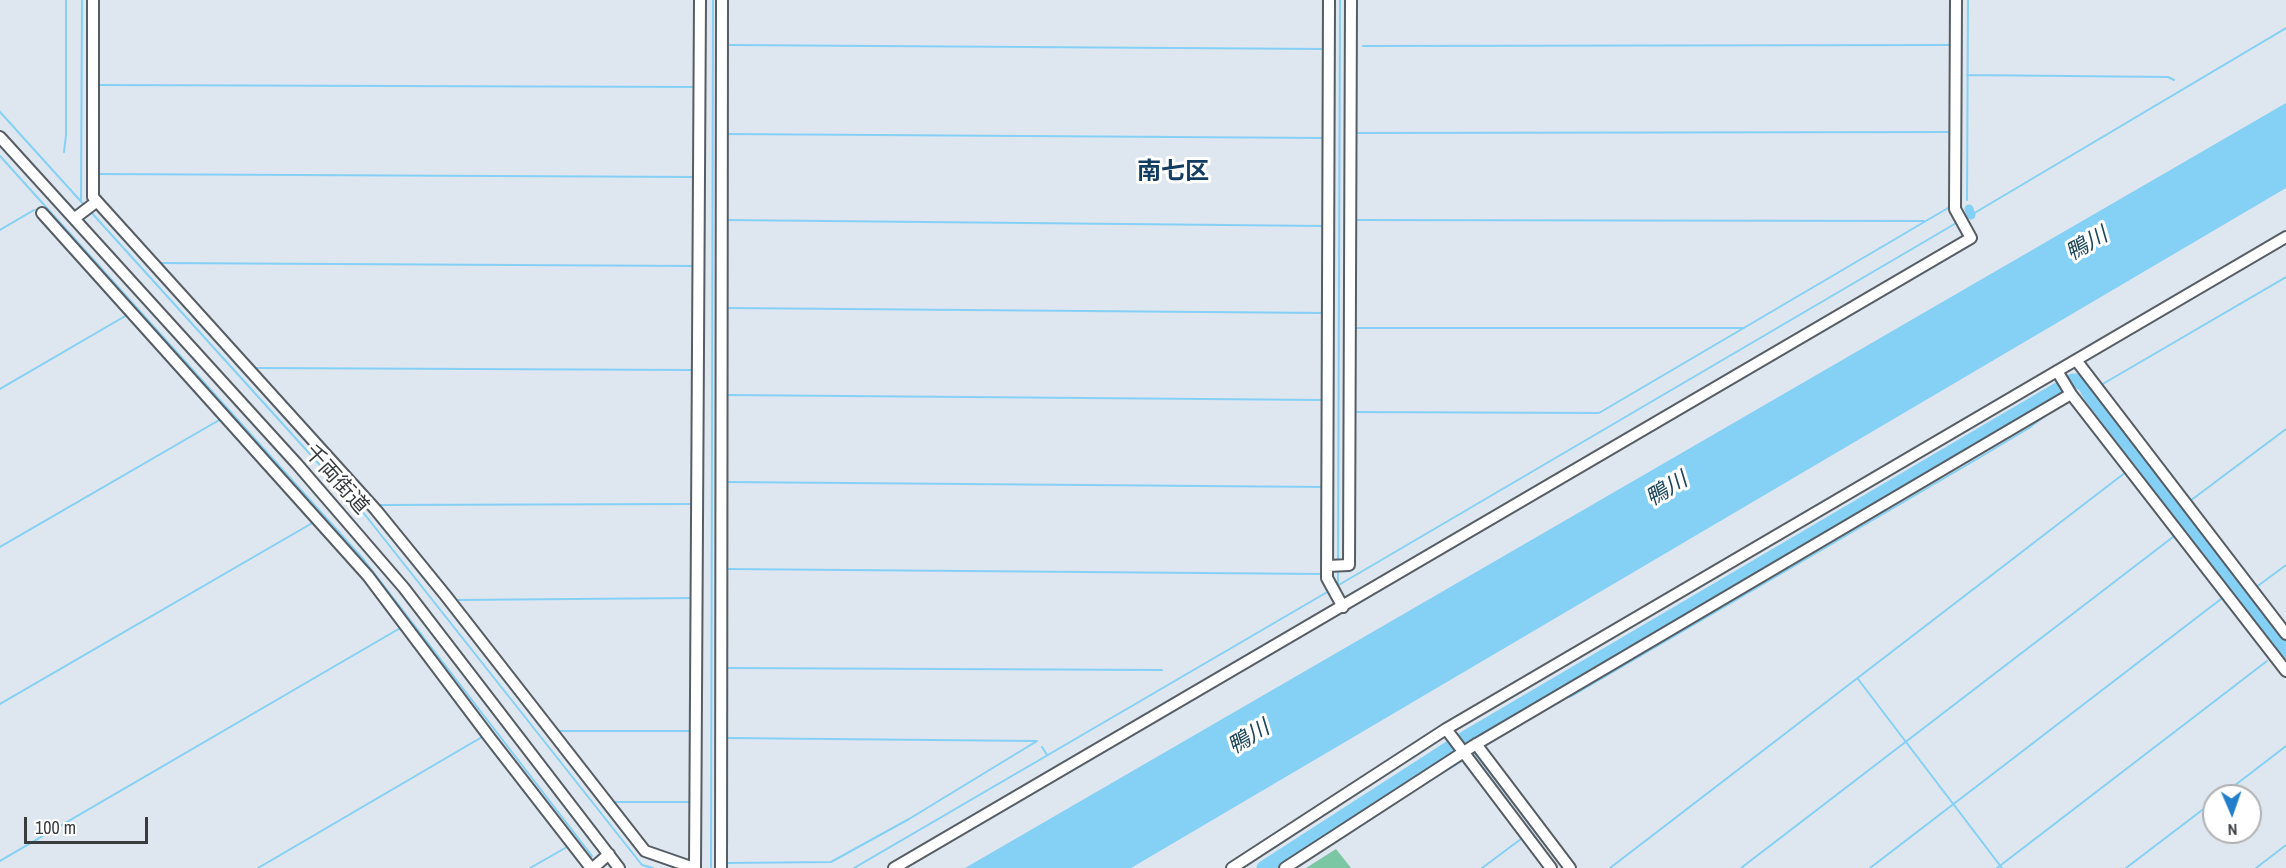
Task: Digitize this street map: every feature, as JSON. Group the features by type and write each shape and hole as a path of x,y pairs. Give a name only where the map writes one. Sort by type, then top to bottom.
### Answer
{"street":[{"path":"93,0 94,203 376,510 645,851 695,868 700,0"},
{"path":"721,868 722,0"},
{"path":"1329,0 1334,566 1329,580 1342,604"},
{"path":"1334,566 1349,565 1351,0"},
{"path":"894,868 1971,238 1955,209 1956,0"},
{"name":"千両街道","path":"0,137 77,217 404,588 619,868"},
{"path":"77,217 94,203"},
{"path":"42,213 368,576 592,868 609,854"},
{"path":"1232,868 1446,729 2286,237"},
{"path":"2076,360 2286,634"},
{"path":"2057,371 2068,389 2286,671"},
{"path":"1285,868 1465,746 2068,389"},
{"path":"1446,729 1465,746 1570,868"},
{"path":"1465,746 1551,868"}],"green space":[{"path":"1336,849 1351,868 1306,868"}],"water":[{"name":"鴨川","path":"2286,103 2286,188 1131,868 965,868"}],"waterway":[{"path":"64,152 66,0"},
{"path":"81,201 82,0"},
{"path":"711,867 713,0"},
{"path":"1338,562 1340,0"},
{"path":"1967,200 1968,0"},
{"path":"1966,218 2286,28"},
{"path":"728,45 1324,49"},
{"path":"1363,46 1951,45"},
{"path":"1967,75 2168,77 2174,80"},
{"path":"97,85 694,87"},
{"path":"0,112 86,207"},
{"path":"1355,133 1950,132"},
{"path":"725,134 1324,138"},
{"path":"0,156 364,560 592,856"},
{"path":"96,174 693,177"},
{"path":"1352,412 1599,413 1948,208"},
{"path":"1969,209 1971,215"},
{"path":"0,230 34,210"},
{"path":"90,211 366,516 642,865 653,868"},
{"path":"726,220 1324,226"},
{"path":"1357,220 1924,221"},
{"path":"1337,586 1958,222"},
{"path":"158,263 693,266"},
{"path":"2101,385 2286,277"},
{"path":"728,308 1323,313"},
{"path":"0,389 127,315"},
{"path":"1354,328 1744,328"},
{"path":"254,368 691,370"},
{"path":"1264,868 1464,739 2073,381 2079,381 2085,385 2091,396 2286,651"},
{"path":"2082,394 2088,390"},
{"path":"726,395 1323,400"},
{"path":"1570,697 1977,459 2029,428 2046,415"},
{"path":"0,547 221,419"},
{"path":"2190,501 2286,429"},
{"path":"1610,868 2126,472"},
{"path":"727,482 1323,487"},
{"path":"379,505 692,504"},
{"path":"2178,511 2182,508"},
{"path":"0,704 314,522"},
{"path":"1741,868 2173,537"},
{"path":"2255,588 2286,565"},
{"path":"727,569 1321,574"},
{"path":"1338,570 1338,585"},
{"path":"854,868 1329,591"},
{"path":"2244,597 2247,594"},
{"path":"455,600 692,598"},
{"path":"1870,868 2221,599"},
{"path":"0,861 402,627"},
{"path":"1997,868 2267,661"},
{"path":"727,668 1162,670"},
{"path":"1858,679 2002,868"},
{"path":"557,731 691,731"},
{"path":"258,868 482,737"},
{"path":"726,738 1036,741"},
{"path":"1464,739 1468,744"},
{"path":"726,863 831,862 909,819 1037,741"},
{"path":"2237,784 2286,746"},
{"path":"1042,747 1047,755"},
{"path":"1473,751 1563,868"},
{"path":"1398,800 1462,761"},
{"path":"612,802 689,802"},
{"path":"2126,868 2202,810"},
{"path":"1302,864 1356,828"},
{"path":"1482,868 1521,839"},
{"path":"2256,868 2286,845"},
{"path":"530,868 567,847"}],"district":[{"name":"南七区","path":"1173,173"}]}
